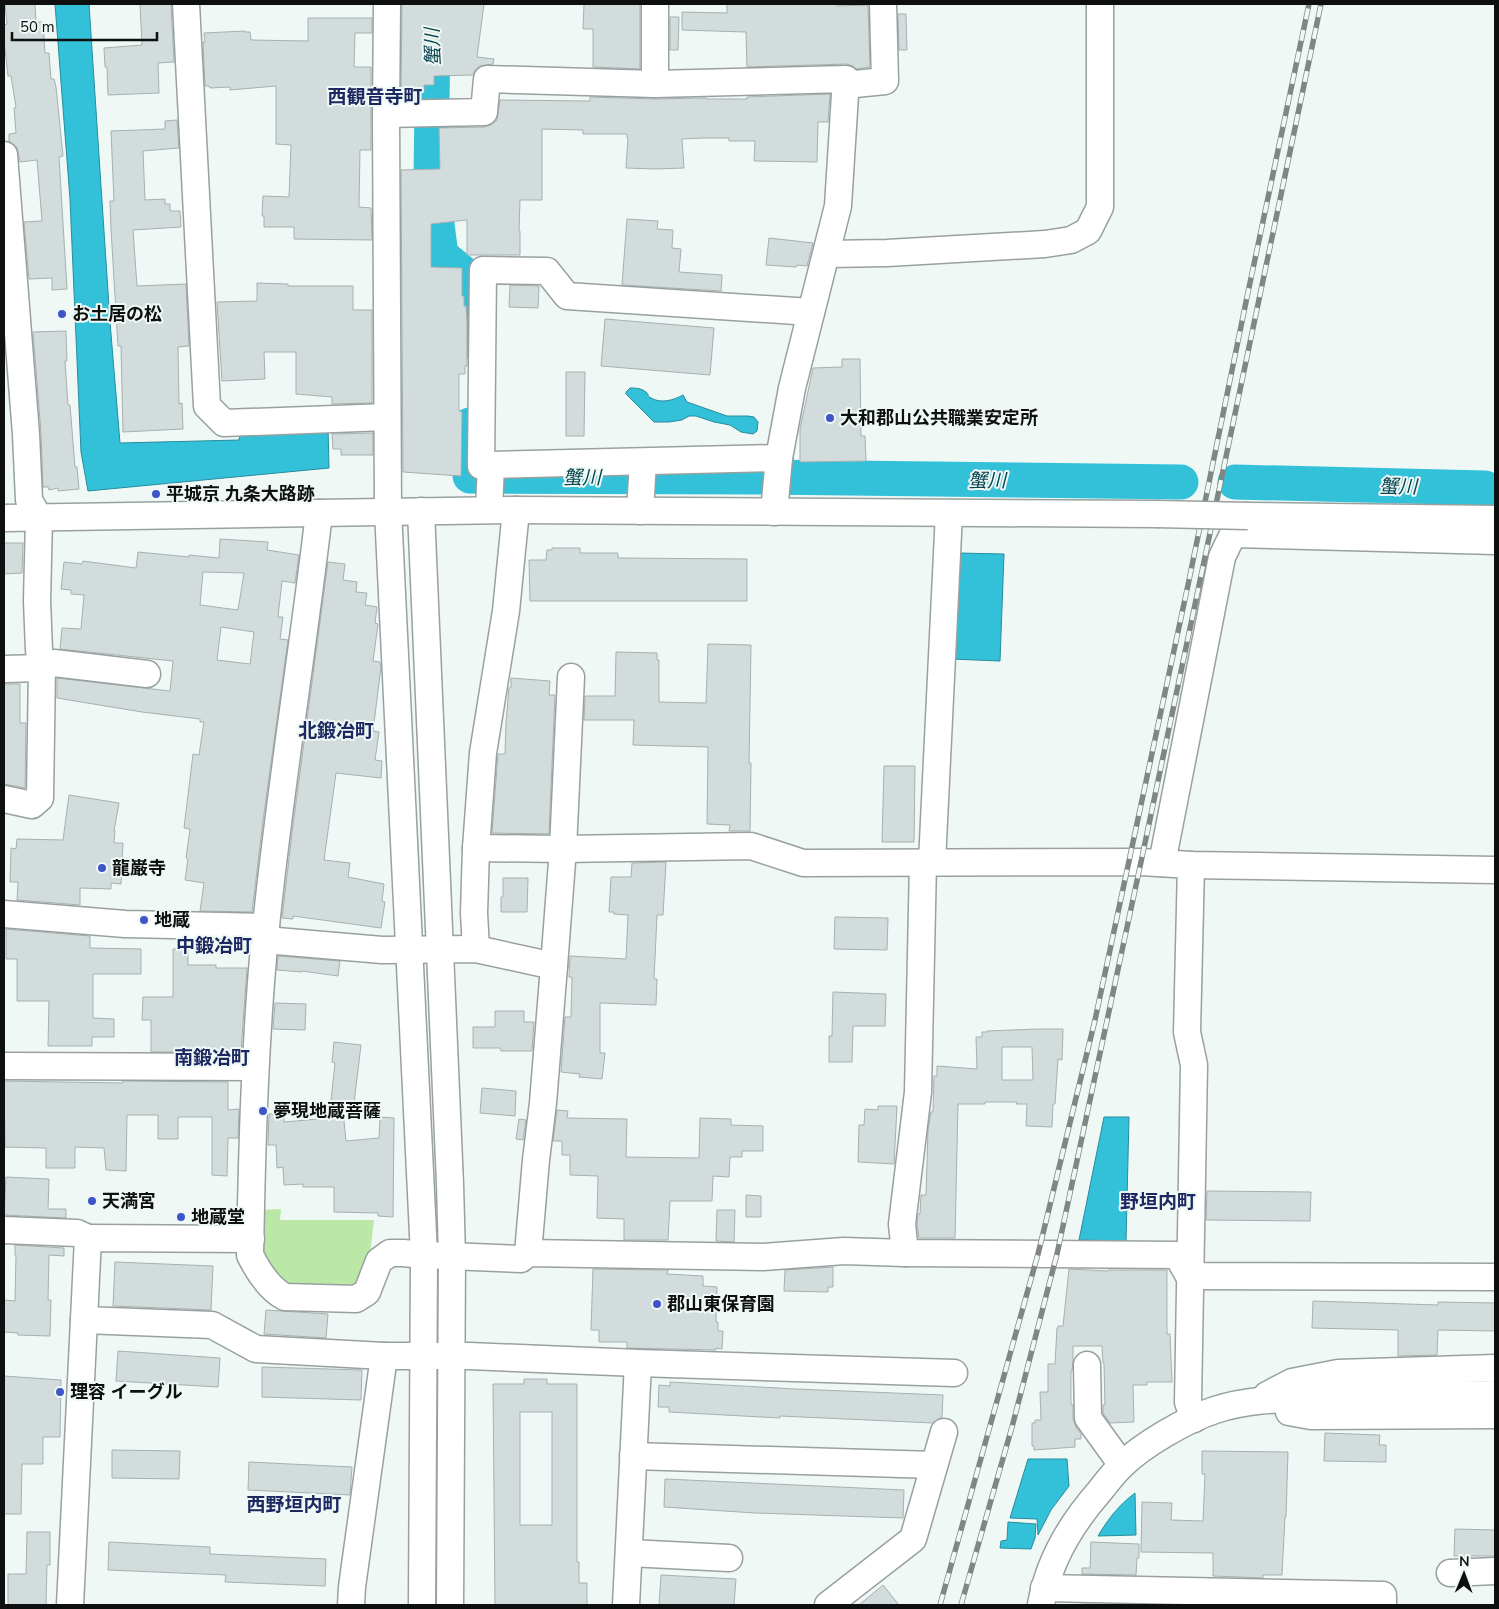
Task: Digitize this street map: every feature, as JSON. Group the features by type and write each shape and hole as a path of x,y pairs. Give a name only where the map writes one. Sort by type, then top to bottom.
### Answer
{"street":[{"path":"186,4 207,406 224,424 387,417"},
{"path":"387,4 388,511 424,1256 422,1605"},
{"path":"654,4 655,84"},
{"path":"845,85 885,81 883,4"},
{"path":"827,254 1044,244 1071,240 1088,231 1100,207 1100,4"},
{"path":"386,114 484,112 487,80 655,84 846,79 838,206 792,388 778,458 774,512"},
{"path":"4,155 26,434 29,500 38,518 37,601 39,650 42,668 40,798 32,805 4,799"},
{"path":"778,458 481,466 483,270 548,271 568,296 811,312"},
{"path":"640,511 643,462"},
{"path":"489,510 491,466"},
{"path":"4,518 516,510 1156,514 1495,519"},
{"path":"476,949 474,913 476,848 483,753 506,611 516,510"},
{"path":"421,511 452,1257 450,1605"},
{"path":"319,513 291,718 266,933 255,1068 250,1255 275,1292 285,1297 356,1299 367,1292 378,1261 390,1253 403,1252 424,1256 521,1259 528,1253 763,1257 844,1251 1177,1255 1189,1276"},
{"path":"904,1253 902,1224 918,1092 927,862 949,513"},
{"path":"1162,864 1222,557 1233,534 1495,541"},
{"path":"4,669 42,668 54,663 147,674"},
{"path":"528,1253 543,1103 563,850 572,677"},
{"path":"476,848 563,850 751,846 803,863 1141,862 1191,865 1495,870"},
{"path":"1191,865 1187,1032 1194,1066 1188,1402 1194,1419"},
{"path":"4,914 266,933 382,950 476,949 554,966"},
{"path":"4,1066 255,1068"},
{"path":"4,1230 77,1233 88,1238 251,1239"},
{"path":"70,1605 88,1238"},
{"path":"1189,1276 1495,1277"},
{"path":"84,1320 212,1325 256,1350 384,1356 451,1356 954,1373"},
{"path":"350,1605 384,1356"},
{"path":"626,1605 638,1363"},
{"path":"1087,1365 1088,1418 1122,1465"},
{"path":"1255,1401 1292,1382 1338,1373 1495,1368"},
{"path":"1383,1605 1384,1595 1158,1598 1043,1597 1058,1552 1084,1509 1122,1465 1159,1437 1216,1409 1255,1401 1366,1396 1495,1394"},
{"path":"1255,1401 1280,1410 1311,1416 1495,1414"},
{"path":"828,1605 913,1539 944,1432"},
{"path":"633,1456 934,1465"},
{"path":"628,1553 729,1558"},
{"path":"1450,1573 1495,1571"}],"green space":[{"path":"281,1209 280,1220 374,1220 367,1279 348,1292 287,1286 261,1254 260,1210"}],"water":[{"path":"55,4 89,4 120,443 239,440 241,430 328,427 329,468 88,491 81,452 70,199"},
{"path":"630,388 642,390 651,398 659,401 672,400 683,395 687,402 727,416 754,417 758,422 757,431 753,434 741,432 730,425 696,416 689,416 682,420 669,422 654,422 626,394"},
{"path":"958,553 1004,554 1000,661 951,659"},
{"path":"1104,1117 1129,1117 1126,1241 1079,1240"},
{"path":"1028,1459 1067,1459 1069,1486 1051,1510 1038,1535 1037,1519 1010,1518"},
{"path":"1135,1493 1136,1535 1098,1536 1114,1513"},
{"path":"1008,1522 1036,1524 1035,1538 1031,1549 1000,1548 1001,1541 1007,1540"}],"building":[{"path":"5,4 35,4 36,22 43,22 45,53 49,53 51,79 54,79 56,87 63,156 59,157 67,289 52,290 52,278 29,279 24,222 42,221 37,160 20,162 17,147 9,141 9,134 16,133 14,108 16,107 11,76 8,76 4,40 4,25 7,24"},
{"path":"140,4 171,4 174,62 158,63 159,93 108,95 104,48 142,45"},
{"path":"402,4 484,4 477,57 494,59 493,64 480,66 473,75 434,76 434,85 424,85 424,92 401,92"},
{"path":"584,4 640,4 640,69 593,67 593,29 583,29"},
{"path":"727,4 868,5 870,67 856,69 846,64 747,67 746,32 682,30 682,12 727,13"},
{"path":"898,14 906,14 907,50 899,50"},
{"path":"670,17 679,17 678,50 670,50"},
{"path":"308,18 372,18 372,33 355,33 354,67 371,67 371,150 360,150 359,207 371,208 372,240 294,239 294,227 264,227 264,216 262,216 263,196 289,197 291,145 276,144 276,86 230,90 230,87 210,88 205,86 204,33 245,31 250,32 251,40 308,41"},
{"path":"830,94 828,122 818,122 817,162 754,161 755,141 703,138 682,139 684,168 626,168 627,134 583,134 583,130 542,129 542,200 520,200 520,255 467,255 467,220 431,224 431,267 462,268 462,296 464,296 464,306 466,306 467,321 467,366 465,366 465,374 459,374 459,411 462,412 461,476 403,472 401,170 440,169 439,128 484,127 491,125 497,120 500,100 590,101 590,97 747,99 747,97"},
{"path":"177,120 179,148 143,151 145,200 165,199 165,204 170,204 170,211 180,211 181,227 133,230 137,286 186,284 189,346 178,347 179,404 182,403 183,429 123,432 121,346 118,346 111,229 110,201 114,201 111,131 165,129 165,121"},
{"path":"627,219 658,221 657,229 673,230 672,248 681,249 679,272 722,275 721,291 622,285"},
{"path":"769,238 813,243 807,266 766,265"},
{"path":"257,283 288,284 288,286 353,286 353,310 372,310 372,403 332,404 332,397 296,394 296,352 264,352 265,379 222,381 217,302 257,301"},
{"path":"510,285 539,286 538,308 509,307"},
{"path":"605,319 714,328 710,375 601,366"},
{"path":"66,331 67,361 65,361 68,405 70,405 75,467 77,467 79,489 58,491 58,488 49,490 48,487 43,487 33,332"},
{"name":"大和郡山公共職業安定所","path":"842,359 860,359 861,436 865,436 866,461 800,462 800,429 813,368 842,367"},
{"path":"566,372 585,372 584,436 566,436"},
{"path":"373,433 373,455 341,455 341,449 333,449 332,434"},
{"path":"220,539 268,542 267,550 299,555 295,583 282,581 278,617 283,617 280,639 288,640 252,912 200,911 204,883 185,880 190,829 184,828 193,754 199,755 204,722 200,722 200,719 142,712 57,698 57,678 170,691 173,661 60,649 62,628 81,629 84,595 71,594 71,590 61,589 64,562 82,564 83,561 136,568 138,552 219,558","holes":["203,572 244,573 238,610 200,605","221,627 254,632 250,664 217,660"]},
{"path":"4,543 23,543 22,573 4,574"},
{"path":"552,548 580,548 580,553 618,553 618,558 747,559 747,601 530,601 529,560 546,560 547,550 552,550"},
{"path":"328,562 345,564 343,580 357,582 356,592 367,593 365,605 377,607 375,623 378,624 373,661 380,662 381,667 373,731 379,732 375,760 382,761 381,778 336,773 324,860 350,863 348,877 384,884 382,901 385,902 381,928 293,916 293,919 282,918"},
{"path":"708,644 751,645 750,831 729,831 730,825 707,824 708,747 633,745 634,720 584,720 585,696 615,696 616,652 657,653 657,660 659,660 659,702 706,703"},
{"path":"511,678 550,681 549,695 555,695 549,834 492,833 498,754 505,754 506,722"},
{"path":"4,684 20,684 20,723 26,723 25,788 4,784"},
{"path":"884,766 915,766 914,842 882,842"},
{"path":"69,795 119,803 114,843 123,843 121,884 111,883 111,889 80,888 80,905 17,900 18,882 10,882 11,848 16,849 17,839 63,840"},
{"path":"666,862 663,915 657,915 654,979 657,979 656,1005 600,1003 600,1053 605,1053 602,1079 579,1077 580,1074 561,1072 565,1017 571,1017 572,977 569,977 570,956 626,959 628,915 609,912 611,877 631,877 632,863"},
{"path":"503,878 528,878 527,912 501,912"},
{"path":"835,917 888,918 887,950 834,949"},
{"path":"6,929 90,936 90,948 141,949 141,974 93,974 93,1018 114,1019 114,1037 92,1037 92,1046 48,1046 49,1001 17,1001 17,959 6,959"},
{"path":"173,949 188,949 188,965 216,965 216,968 247,968 241,1052 151,1052 151,1020 142,1020 143,997 173,997"},
{"path":"278,956 340,961 338,976 277,970"},
{"path":"833,992 886,994 885,1026 853,1026 852,1062 829,1062 829,1036 832,1036"},
{"path":"275,1003 306,1004 305,1030 273,1029"},
{"path":"495,1011 524,1011 524,1022 534,1022 532,1051 501,1051 500,1048 473,1048 473,1027 495,1027"},
{"path":"1063,1029 1062,1060 1058,1059 1052,1127 1026,1126 1027,1104 1016,1104 1017,1102 985,1102 985,1104 958,1104 955,1238 919,1238 918,1214 920,1214 921,1195 926,1195 928,1130 931,1112 933,1112 934,1076 937,1076 937,1066 977,1069 976,1037 982,1037 982,1032","holes":["1002,1047 1032,1047 1033,1080 1002,1080"]},
{"path":"334,1042 361,1045 354,1103 342,1101 346,1141 379,1138 380,1117 394,1118 393,1217 378,1216 378,1213 334,1212 334,1187 303,1187 303,1184 284,1185 283,1167 277,1168 276,1145 268,1145 269,1114 284,1114 284,1122 329,1118 335,1063 332,1062"},
{"path":"4,1081 228,1082 228,1110 239,1109 238,1138 228,1138 227,1176 212,1175 212,1117 178,1117 178,1139 158,1139 158,1115 127,1115 126,1171 106,1170 104,1148 75,1147 75,1168 46,1168 46,1148 5,1147"},
{"path":"482,1088 516,1091 515,1116 480,1113"},
{"path":"878,1106 897,1106 894,1164 858,1162 859,1125 864,1125 865,1109 878,1110"},
{"path":"557,1110 568,1111 567,1118 627,1119 626,1157 699,1158 700,1118 731,1119 731,1125 763,1126 763,1151 742,1151 742,1157 730,1157 729,1177 713,1176 712,1201 670,1201 668,1240 624,1240 624,1219 597,1218 598,1176 570,1175 570,1155 562,1155 562,1141 553,1141"},
{"path":"519,1119 526,1120 523,1140 516,1139"},
{"path":"6,1177 49,1179 48,1209 66,1209 66,1218 4,1215"},
{"path":"1207,1191 1311,1192 1310,1221 1206,1220"},
{"path":"746,1195 761,1196 761,1217 746,1217"},
{"path":"717,1210 735,1210 734,1242 716,1241"},
{"path":"15,1245 64,1248 64,1256 49,1255 48,1300 51,1300 50,1336 18,1335 18,1333 4,1332 4,1300 15,1301"},
{"path":"115,1262 213,1266 211,1310 113,1306"},
{"path":"833,1267 833,1287 828,1287 828,1292 784,1291 785,1270"},
{"path":"593,1269 668,1270 667,1274 703,1276 703,1286 717,1287 716,1322 718,1322 718,1331 723,1331 722,1349 627,1348 627,1342 599,1342 599,1330 591,1330"},
{"path":"1069,1269 1108,1271 1167,1270 1167,1334 1170,1334 1172,1382 1147,1382 1147,1385 1133,1385 1134,1422 1110,1423 1103,1413 1103,1405 1105,1405 1102,1346 1073,1346 1071,1405 1073,1405 1073,1419 1081,1434 1081,1439 1075,1439 1075,1447 1034,1450 1034,1446 1032,1446 1032,1423 1035,1423 1035,1420 1041,1420 1040,1392 1048,1392 1048,1364 1055,1364 1057,1328 1058,1326 1063,1326"},
{"path":"1313,1301 1438,1305 1438,1302 1495,1303 1495,1331 1438,1330 1437,1355 1398,1356 1398,1330 1312,1328"},
{"path":"266,1310 328,1314 326,1338 264,1334"},
{"path":"118,1351 220,1358 218,1387 116,1381"},
{"path":"262,1367 362,1370 361,1400 262,1397"},
{"path":"4,1376 61,1380 60,1437 43,1437 43,1464 22,1464 21,1514 4,1514"},
{"path":"524,1379 547,1379 547,1384 577,1384 577,1562 579,1562 579,1583 587,1583 587,1605 495,1605 493,1384 524,1384","holes":["520,1412 552,1412 552,1525 520,1525"]},
{"path":"670,1382 943,1395 942,1417 933,1423 669,1412 669,1407 658,1407 659,1385 670,1386"},
{"path":"1325,1433 1380,1435 1379,1445 1386,1445 1386,1462 1324,1461"},
{"path":"112,1450 180,1451 179,1479 112,1478"},
{"path":"1202,1451 1288,1452 1282,1575 1263,1575 1263,1578 1213,1576 1213,1553 1141,1552 1142,1502 1172,1503 1171,1520 1203,1521 1205,1474 1202,1474"},
{"path":"249,1462 352,1467 350,1495 248,1490"},
{"path":"665,1479 904,1490 903,1518 755,1513 664,1507"},
{"path":"1455,1529 1495,1530 1495,1556 1454,1556"},
{"path":"27,1532 50,1532 50,1565 47,1565 46,1605 8,1605 8,1574 26,1574"},
{"path":"109,1542 210,1547 210,1554 326,1559 325,1586 225,1582 226,1575 108,1570"},
{"path":"1091,1542 1139,1544 1136,1575 1082,1574 1082,1568 1090,1568"},
{"path":"661,1575 736,1579 734,1605 659,1605"},
{"path":"883,1585 899,1605 859,1605"},
{"path":"1081,1604 1136,1605 1081,1605"}],"waterway":[{"name":"蟹川","path":"427,4 433,27 431,179 441,255 470,279 470,341"},
{"name":"蟹川","path":"470,425 470,476 1181,482"},
{"name":"蟹川","path":"1235,482 1485,488 1495,499"}],"railway":[{"path":"940,1605 1038,1254 1095,1020 1309,4"},
{"path":"961,1605 1012,1427 1057,1254 1321,4"}],"place":[{"name":"お土居の松","path":"62,314"},
{"name":"大和郡山公共職業安定所","path":"830,418"},
{"name":"平城京 九条大路跡","path":"156,494"},
{"name":"龍巌寺","path":"102,868"},
{"name":"地蔵","path":"144,920"},
{"name":"夢現地蔵菩薩","path":"263,1111"},
{"name":"天満宮","path":"92,1201"},
{"name":"地蔵堂","path":"181,1217"},
{"name":"郡山東保育園","path":"657,1304"},
{"name":"理容 イーグル","path":"60,1392"}],"district":[{"name":"西観音寺町","path":"375,96"},
{"name":"北鍛冶町","path":"336,730"},
{"name":"中鍛冶町","path":"214,945"},
{"name":"南鍛冶町","path":"212,1057"},
{"name":"野垣内町","path":"1158,1201"},
{"name":"西野垣内町","path":"294,1504"}]}
